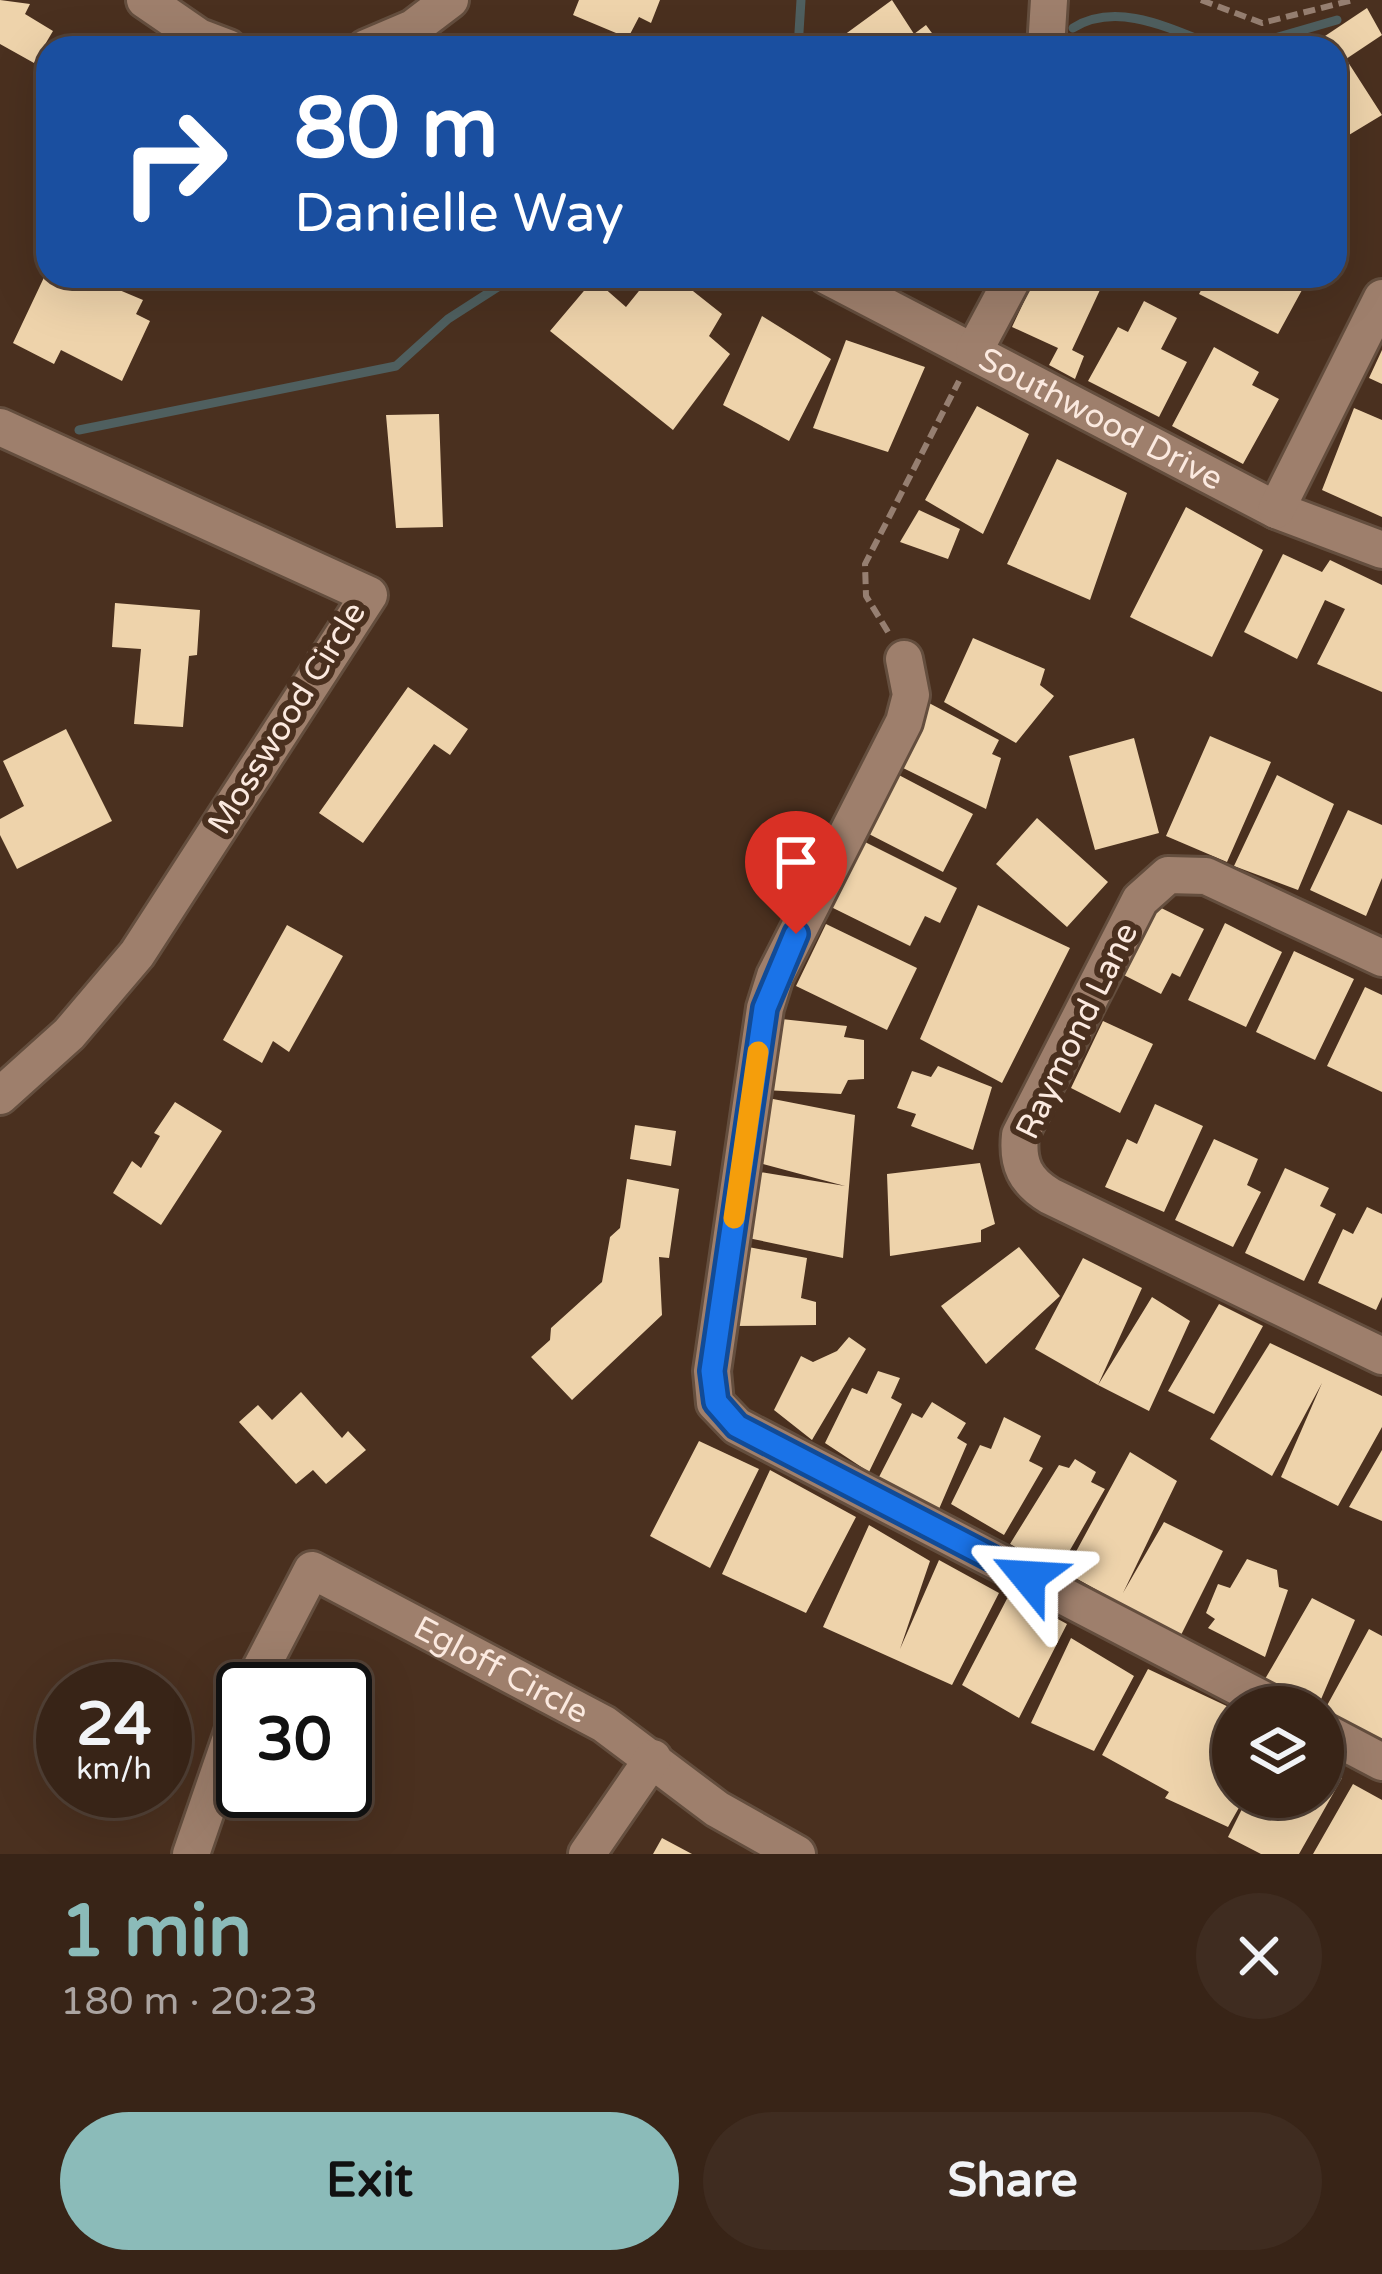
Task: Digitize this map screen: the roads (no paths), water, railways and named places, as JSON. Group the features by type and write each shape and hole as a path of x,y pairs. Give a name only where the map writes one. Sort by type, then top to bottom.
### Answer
{"street":[{"path":"145,0 198,36"},
{"path":"394,36 451,0"},
{"path":"1047,36 1049,0"},
{"name":"Southwood Drive","path":"850,288 1276,510 1382,550"},
{"path":"974,352 1008,288"},
{"path":"1276,510 1382,298"},
{"name":"Mosswood Circle","path":"0,427 369,595 137,954 93,1009 0,1096"},
{"path":"904,659 911,695 904,722 775,976 765,1008 712,1371 716,1402 737,1426 1237,1686"},
{"name":"Raymond Lane","path":"1382,958 1205,876 1168,875 1140,900 1020,1135 1018,1154 1034,1186 1050,1196 1382,1356"},
{"name":"Egloff Circle","path":"264,1662 312,1570 604,1724 717,1809 797,1854"},
{"path":"1344,1742 1382,1762"},
{"path":"587,1854 653,1758"},
{"path":"191,1854 216,1781"}],"waterway":[{"path":"799,36 801,0"},
{"path":"1073,28 1090,20 1127,17 1190,36"},
{"path":"1282,36 1337,20"},
{"path":"79,430 396,366 448,319 496,288"}]}
